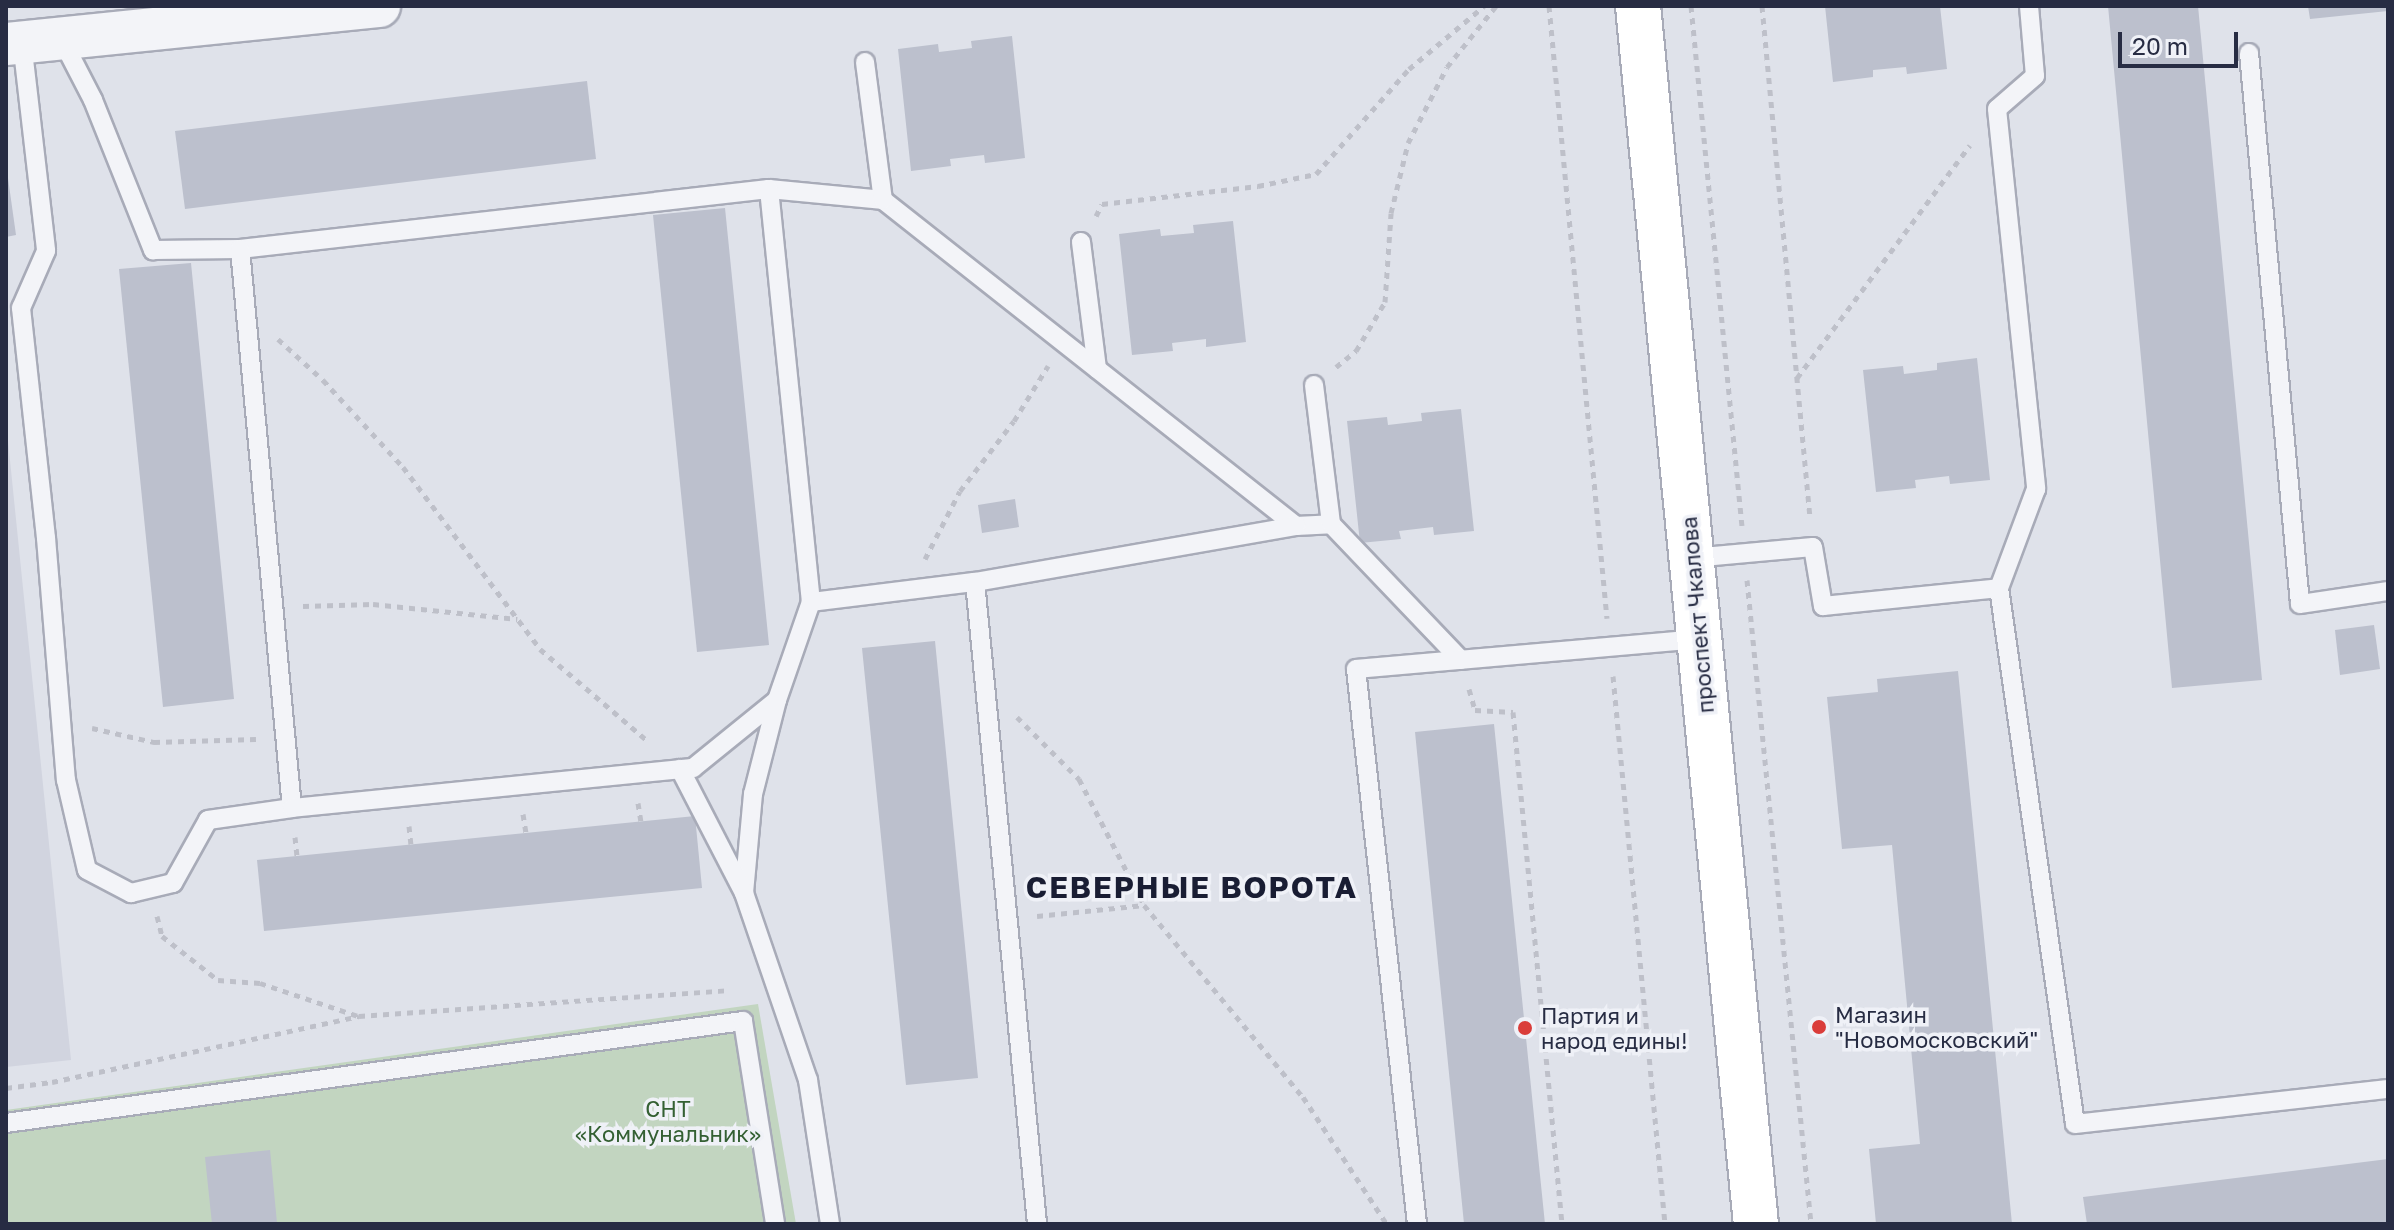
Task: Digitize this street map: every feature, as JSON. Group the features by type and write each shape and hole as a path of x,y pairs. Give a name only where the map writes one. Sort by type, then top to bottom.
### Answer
{"main road":[{"name":"проспект Чкалова","path":"1638,6 1756,1224"}],"street":[{"path":"30,42 267,12 379,6"}],"lane":[{"path":"2029,6 2035,76 1997,109 2036,489 1999,588 2075,1124 2388,1089"},
{"path":"30,42 93,100 153,250 240,249 769,189 883,200 1296,526"},
{"path":"30,42 46,251 21,308 46,538 66,780 87,870 131,893 173,883 208,820 292,808 693,768 777,700"},
{"path":"2249,53 2300,604 2388,591"},
{"path":"865,62 883,200"},
{"path":"744,893 753,794 777,700 811,602 769,189"},
{"path":"1081,242 1097,369"},
{"path":"240,249 292,808"},
{"path":"1314,385 1331,524 1461,660"},
{"path":"811,602 975,582 1296,526 1331,524"},
{"path":"1692,558 1813,547 1823,606 1999,588"},
{"path":"975,582 1037,1224"},
{"path":"1417,1224 1356,669 1699,639"},
{"path":"680,769 744,893 778,986 808,1080 830,1224"},
{"path":"6,1123 743,1021 775,1224"}],"path":[{"path":"1081,242 1102,204 1258,186 1316,174 1409,69 1484,6"},
{"path":"1314,385 1356,351 1385,302 1391,213 1408,143 1447,67 1496,6"},
{"path":"1691,6 1811,1224"},
{"path":"1762,6 1813,547"},
{"path":"1797,378 1997,109"},
{"path":"246,310 323,380 403,467 540,649 680,769"},
{"path":"869,597 921,568 960,491 1014,421 1062,342"},
{"path":"273,607 373,604 518,620"},
{"path":"1461,660 1475,710 1513,712 1562,1224"},
{"path":"985,684 1079,779 1144,905 1303,1097 1387,1224"},
{"path":"61,721 154,742 285,738"},
{"path":"150,889 162,936 218,980 260,983 359,1016"},
{"path":"1008,919 1144,905"},
{"path":"6,1088 52,1082 359,1016 778,986"}],"shaded area":[{"path":"6,421 71,1060 6,1067"}],"green space":[{"name":"СНТ «Коммунальник»","path":"758,1004 796,1224 6,1224 6,1110"}],"building":[{"path":"1825,6 1940,6 1947,69 1907,74 1906,67 1873,70 1873,77 1833,82"},
{"path":"2108,6 2198,6 2262,680 2172,688"},
{"path":"2308,6 2388,6 2388,11 2310,19"},
{"path":"1012,36 1025,158 985,163 984,155 950,159 951,166 911,171 898,49 938,44 939,52 972,48 971,41"},
{"path":"587,81 596,159 185,209 175,131"},
{"path":"6,164 16,235 6,237"},
{"path":"725,208 769,645 697,652 653,215"},
{"path":"1233,221 1246,342 1206,347 1206,339 1172,343 1173,351 1132,355 1119,234 1160,229 1161,236 1194,233 1193,225"},
{"path":"191,263 234,699 163,707 119,269"},
{"path":"1977,358 1990,480 1950,484 1949,476 1915,480 1916,488 1876,492 1863,370 1903,366 1904,374 1937,370 1937,363"},
{"path":"1461,409 1474,531 1434,535 1433,527 1399,531 1401,539 1360,543 1347,421 1387,417 1388,425 1422,421 1421,413"},
{"path":"1015,499 1019,527 982,533 978,505"},
{"path":"2374,625 2380,669 2340,675 2335,630"},
{"path":"935,641 978,1078 906,1085 862,648"},
{"path":"1958,671 2012,1224 1876,1224 1869,1149 1920,1144 1892,845 1842,849 1827,697 1878,692 1877,679"},
{"path":"1494,724 1545,1224 1464,1224 1415,732"},
{"path":"695,816 702,888 264,931 257,860"},
{"path":"270,1150 277,1223 212,1224 205,1157"},
{"path":"2388,1159 2388,1224 2087,1224 2083,1197"}],"place":[{"name":"Магазин \"Новомосковский\"","path":"1819,1027"},
{"name":"Партия и народ едины!","path":"1525,1028"}],"district":[{"name":"СЕВЕРНЫЕ ВОРОТА","path":"1192,887"}]}
